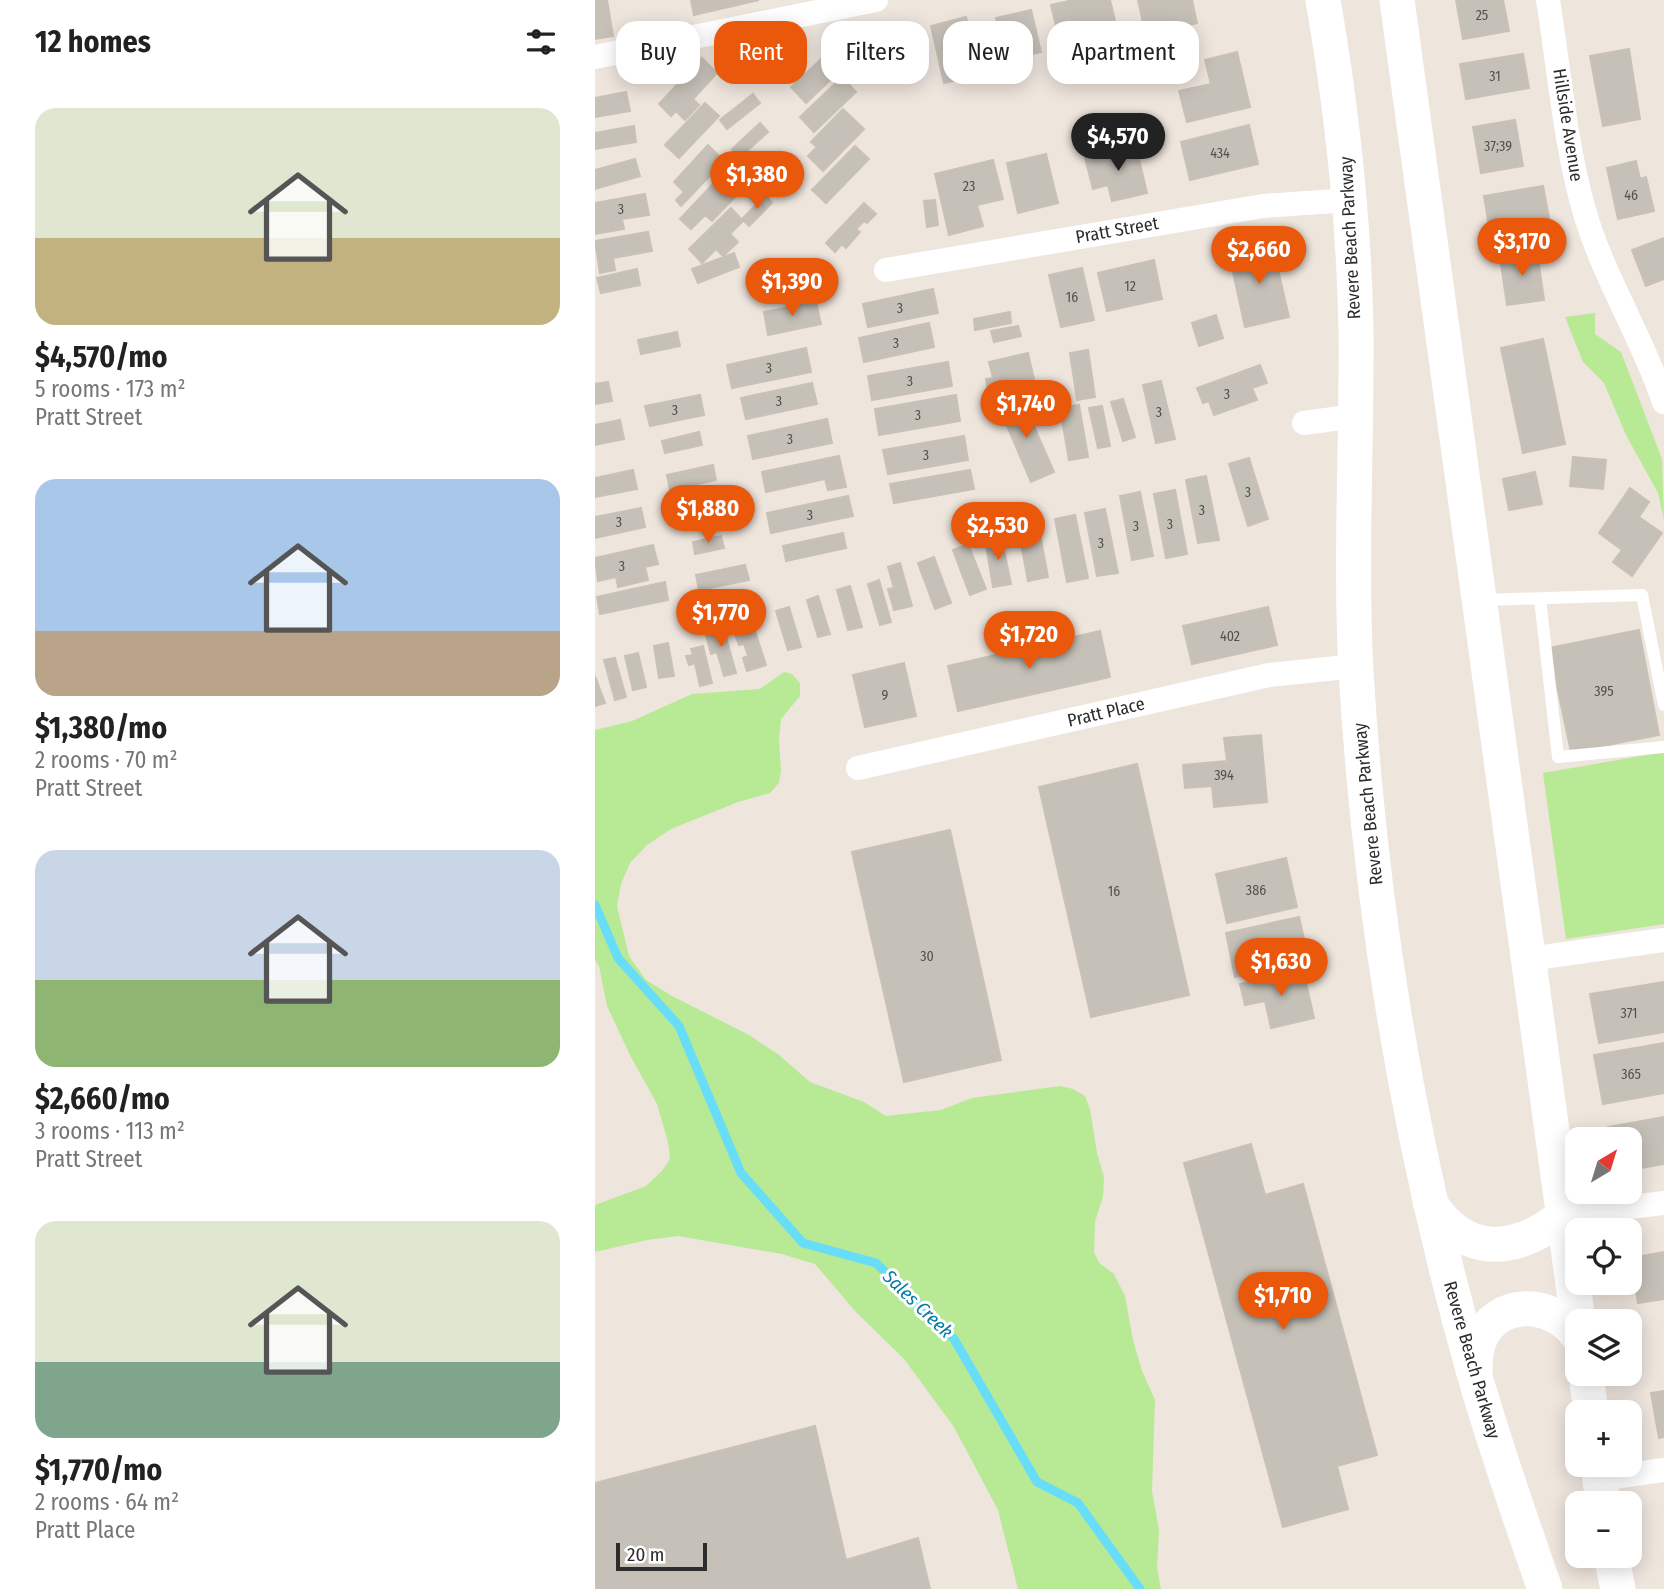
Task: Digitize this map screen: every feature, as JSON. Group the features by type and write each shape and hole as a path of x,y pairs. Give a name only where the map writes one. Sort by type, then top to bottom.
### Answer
{"main road":[{"name":"Revere Beach Parkway","path":"1323,0 1350,200 1355,323 1353,555 1356,666 1370,832 1386,967 1402,1065 1430,1203 1475,1377 1545,1589"},
{"path":"1397,0 1576,1309"},
{"path":"1430,1203 1453,1230 1463,1237 1487,1245 1513,1243 1528,1238 1564,1215"},
{"path":"1475,1377 1474,1360 1482,1336 1492,1323 1510,1311 1532,1308 1547,1311 1565,1322"},
{"path":"1614,1568 1618,1589"}],"street":[{"path":"595,57 876,0"},
{"name":"Hillside Avenue","path":"1548,0 1574,167 1584,211 1598,250 1647,357 1664,402"},
{"name":"Pratt Street","path":"885,270 1263,206 1350,200"},
{"path":"1304,423 1355,416"},
{"name":"Pratt Place","path":"858,768 1269,676 1356,666"},
{"path":"1529,959 1664,940"},
{"path":"1564,1215 1664,1203"},
{"path":"1600,1482 1664,1470"}],"lane":[{"path":"1479,600 1642,594 1664,705"},
{"path":"1540,599 1558,757 1664,747"}],"green space":[{"path":"1595,313 1595,334 1621,352 1662,459 1664,520 1658,493 1626,435 1604,383 1583,362 1565,317"},
{"path":"784,672 792,674 800,683 800,696 781,719 779,783 770,793 738,802 671,829 647,845 630,863 621,884 617,906 629,956 646,980 749,1035 779,1055 810,1082 864,1102 886,1116 941,1110 972,1098 1060,1086 1085,1096 1104,1177 1103,1196 1095,1222 1094,1252 1099,1263 1114,1274 1125,1296 1133,1340 1142,1371 1155,1400 1152,1491 1159,1530 1157,1568 1161,1589 1018,1589 998,1510 954,1427 904,1359 856,1312 815,1264 782,1254 678,1236 595,1252 595,1205 646,1186 670,1159 657,1104 607,1006 599,966 595,960 595,730 632,721 692,694 760,689"},
{"path":"1664,752 1664,924 1566,939 1543,773"}],"building":[{"path":"595,0 607,0 613,36 595,39"},
{"path":"691,0 759,0 694,15"},
{"path":"1073,0 1110,0 1115,21 1055,21 1051,5"},
{"path":"1138,0 1192,0 1197,21 1143,21"},
{"path":"1456,0 1503,0 1509,31 1463,39"},
{"path":"1031,10 1041,52 1033,54 1033,21 997,21 996,18"},
{"path":"966,17 967,21 950,21"},
{"path":"943,23 943,79 931,26"},
{"path":"1629,49 1640,119 1603,126 1590,56"},
{"path":"1237,52 1250,107 1187,122 1179,91 1211,84 1205,60"},
{"path":"1523,54 1529,88 1466,99 1460,64"},
{"path":"702,58 714,70 714,76 693,99 699,105 685,120 676,111 671,116 659,104 678,84 700,84"},
{"path":"821,59 821,84 826,84 806,103 791,87 794,84 807,84 807,72"},
{"path":"835,84 849,84 856,92 814,132 800,117"},
{"path":"626,92 630,111 595,117 595,98"},
{"path":"753,94 760,103 727,129 720,120"},
{"path":"705,103 719,116 679,158 665,145"},
{"path":"843,109 864,129 823,171 808,156 817,147 811,142"},
{"path":"1515,120 1523,166 1481,173 1473,127"},
{"path":"760,123 768,132 739,158 732,149"},
{"path":"1249,125 1258,164 1190,180 1181,142"},
{"path":"634,126 636,142 595,149 595,133"},
{"path":"708,145 724,161 681,206 676,200 684,192 674,182"},
{"path":"855,146 869,159 826,203 812,190"},
{"path":"1136,146 1147,193 1112,201 1108,185 1093,189 1085,158"},
{"path":"1046,154 1058,203 1018,213 1007,163"},
{"path":"635,159 640,176 595,189 595,170"},
{"path":"770,160 786,176 756,204 741,189"},
{"path":"993,160 1003,199 977,205 983,226 949,235 935,174"},
{"path":"1636,161 1640,179 1646,177 1654,211 1618,219 1607,168"},
{"path":"728,168 739,178 729,189 736,196 712,221 705,215 691,229 680,219"},
{"path":"1543,186 1551,228 1491,238 1484,196"},
{"path":"645,194 649,215 622,219 624,229 595,234 595,203"},
{"path":"766,195 772,203 749,226 742,219"},
{"path":"935,200 938,225 927,227 924,201"},
{"path":"864,203 876,214 856,229 860,232 846,248 842,244 835,252 826,243"},
{"path":"731,208 743,221 730,234 738,242 723,256 716,249 702,263 689,249"},
{"path":"648,232 652,251 613,258 615,270 600,273 595,241"},
{"path":"1664,238 1664,279 1646,286 1632,250"},
{"path":"1272,244 1289,317 1245,327 1229,254"},
{"path":"1537,251 1544,300 1507,305 1500,257"},
{"path":"734,253 739,267 698,283 692,269"},
{"path":"1154,260 1162,299 1107,311 1098,273"},
{"path":"1082,268 1094,320 1061,327 1049,275"},
{"path":"637,269 640,285 601,293 597,278"},
{"path":"933,289 938,313 868,327 863,304"},
{"path":"816,302 821,324 768,335 764,312"},
{"path":"1010,312 1011,323 975,330 974,319"},
{"path":"1216,315 1223,338 1199,346 1192,323"},
{"path":"929,323 934,347 864,362 859,338"},
{"path":"1018,326 1021,336 994,342 991,331"},
{"path":"677,332 680,346 641,354 638,340"},
{"path":"1543,339 1565,444 1523,453 1501,348"},
{"path":"806,348 811,372 732,388 727,365"},
{"path":"1088,350 1095,397 1077,400 1070,353"},
{"path":"1028,353 1034,379 1023,381 1024,387 1005,392 1003,387 988,391 986,379 993,378 989,362"},
{"path":"948,362 952,386 872,400 868,376"},
{"path":"1260,365 1267,383 1252,388 1257,400 1214,415 1209,401 1203,403 1197,388"},
{"path":"1161,381 1175,439 1156,443 1143,385"},
{"path":"608,382 612,401 595,404 595,384"},
{"path":"812,383 817,404 746,419 741,398"},
{"path":"700,395 704,415 650,426 645,406"},
{"path":"956,395 960,421 879,435 875,409"},
{"path":"1021,397 1054,472 1031,482 999,407"},
{"path":"1123,399 1135,437 1123,441 1111,402"},
{"path":"1079,405 1088,457 1069,460 1060,408"},
{"path":"1102,406 1110,446 1098,448 1089,408"},
{"path":"827,419 832,443 753,459 748,436"},
{"path":"620,420 624,439 595,445 595,425"},
{"path":"699,432 702,445 665,453 662,441"},
{"path":"964,436 968,460 888,474 883,450"},
{"path":"839,456 846,487 828,490 825,479 766,492 762,472"},
{"path":"1573,457 1606,460 1603,489 1570,486"},
{"path":"1249,458 1268,519 1248,526 1229,464"},
{"path":"713,465 716,480 670,490 667,475"},
{"path":"633,470 637,489 595,497 595,478"},
{"path":"970,470 974,489 894,503 890,484"},
{"path":"1535,472 1542,504 1509,510 1503,479"},
{"path":"1206,476 1219,540 1198,543 1186,480"},
{"path":"1630,488 1649,502 1639,517 1662,533 1632,576 1613,562 1622,550 1599,533"},
{"path":"1175,490 1187,554 1166,558 1154,494"},
{"path":"1140,492 1153,556 1132,560 1120,496"},
{"path":"848,496 853,516 771,533 767,513"},
{"path":"721,502 724,515 685,523 683,510"},
{"path":"641,508 645,527 595,538 595,517"},
{"path":"1105,509 1118,573 1097,576 1085,513"},
{"path":"1036,513 1048,577 1028,581 1016,517"},
{"path":"1075,515 1088,578 1067,582 1055,519"},
{"path":"843,533 846,548 786,561 783,546"},
{"path":"721,536 724,548 695,554 693,542"},
{"path":"1001,536 1011,584 993,587 985,539"},
{"path":"968,544 986,589 970,595 953,550"},
{"path":"653,545 658,564 645,567 648,580 618,587 616,577 598,581 595,558"},
{"path":"934,557 951,603 935,609 918,563"},
{"path":"900,563 912,606 894,610 888,589 894,588 888,567"},
{"path":"745,565 749,580 699,590 696,575"},
{"path":"879,580 891,622 880,625 868,584"},
{"path":"665,582 668,600 600,614 597,597"},
{"path":"850,586 862,627 848,630 837,590"},
{"path":"818,596 830,634 818,637 807,600"},
{"path":"789,607 801,647 788,650 776,611"},
{"path":"1268,607 1277,645 1192,664 1183,626"},
{"path":"750,616 766,665 747,671 743,658 748,656 744,644 739,645 735,634 740,632 736,620"},
{"path":"723,626 736,673 724,676 717,652 711,654 705,631"},
{"path":"1639,630 1659,735 1571,752 1549,648"},
{"path":"1100,631 1110,677 958,711 948,666"},
{"path":"668,643 674,676 659,678 654,646"},
{"path":"703,646 712,683 700,686 695,663 689,665 686,656 693,655 691,649"},
{"path":"638,653 646,687 633,690 625,656"},
{"path":"615,658 626,697 615,700 604,660"},
{"path":"904,663 916,716 865,727 853,675"},
{"path":"595,676 605,703 595,706"},
{"path":"1261,735 1267,802 1214,807 1212,786 1185,788 1183,765 1227,761 1224,738"},
{"path":"1137,764 1189,995 1091,1017 1039,787"},
{"path":"950,830 1001,1060 904,1082 852,852"},
{"path":"1286,858 1297,907 1227,923 1216,874"},
{"path":"1299,917 1309,960 1235,977 1226,933"},
{"path":"1303,970 1314,1018 1271,1028 1265,1001 1245,1005 1240,984"},
{"path":"1664,982 1664,1032 1599,1043 1590,994"},
{"path":"1664,1043 1664,1093 1603,1104 1594,1055"},
{"path":"1664,1117 1664,1164 1642,1168 1642,1127 1608,1127"},
{"path":"1251,1144 1265,1195 1303,1184 1377,1455 1337,1466 1348,1509 1283,1527 1184,1163"},
{"path":"1664,1252 1664,1299 1638,1303 1637,1295 1642,1295 1642,1256"},
{"path":"1664,1391 1664,1437 1659,1438 1651,1393"},
{"path":"815,1426 846,1560 918,1538 930,1589 595,1589 595,1483"}],"waterway":[{"name":"Sales Creek","path":"595,905 618,958 679,1026 741,1173 803,1243 876,1263 954,1339 1037,1482 1078,1503 1140,1589"}]}
